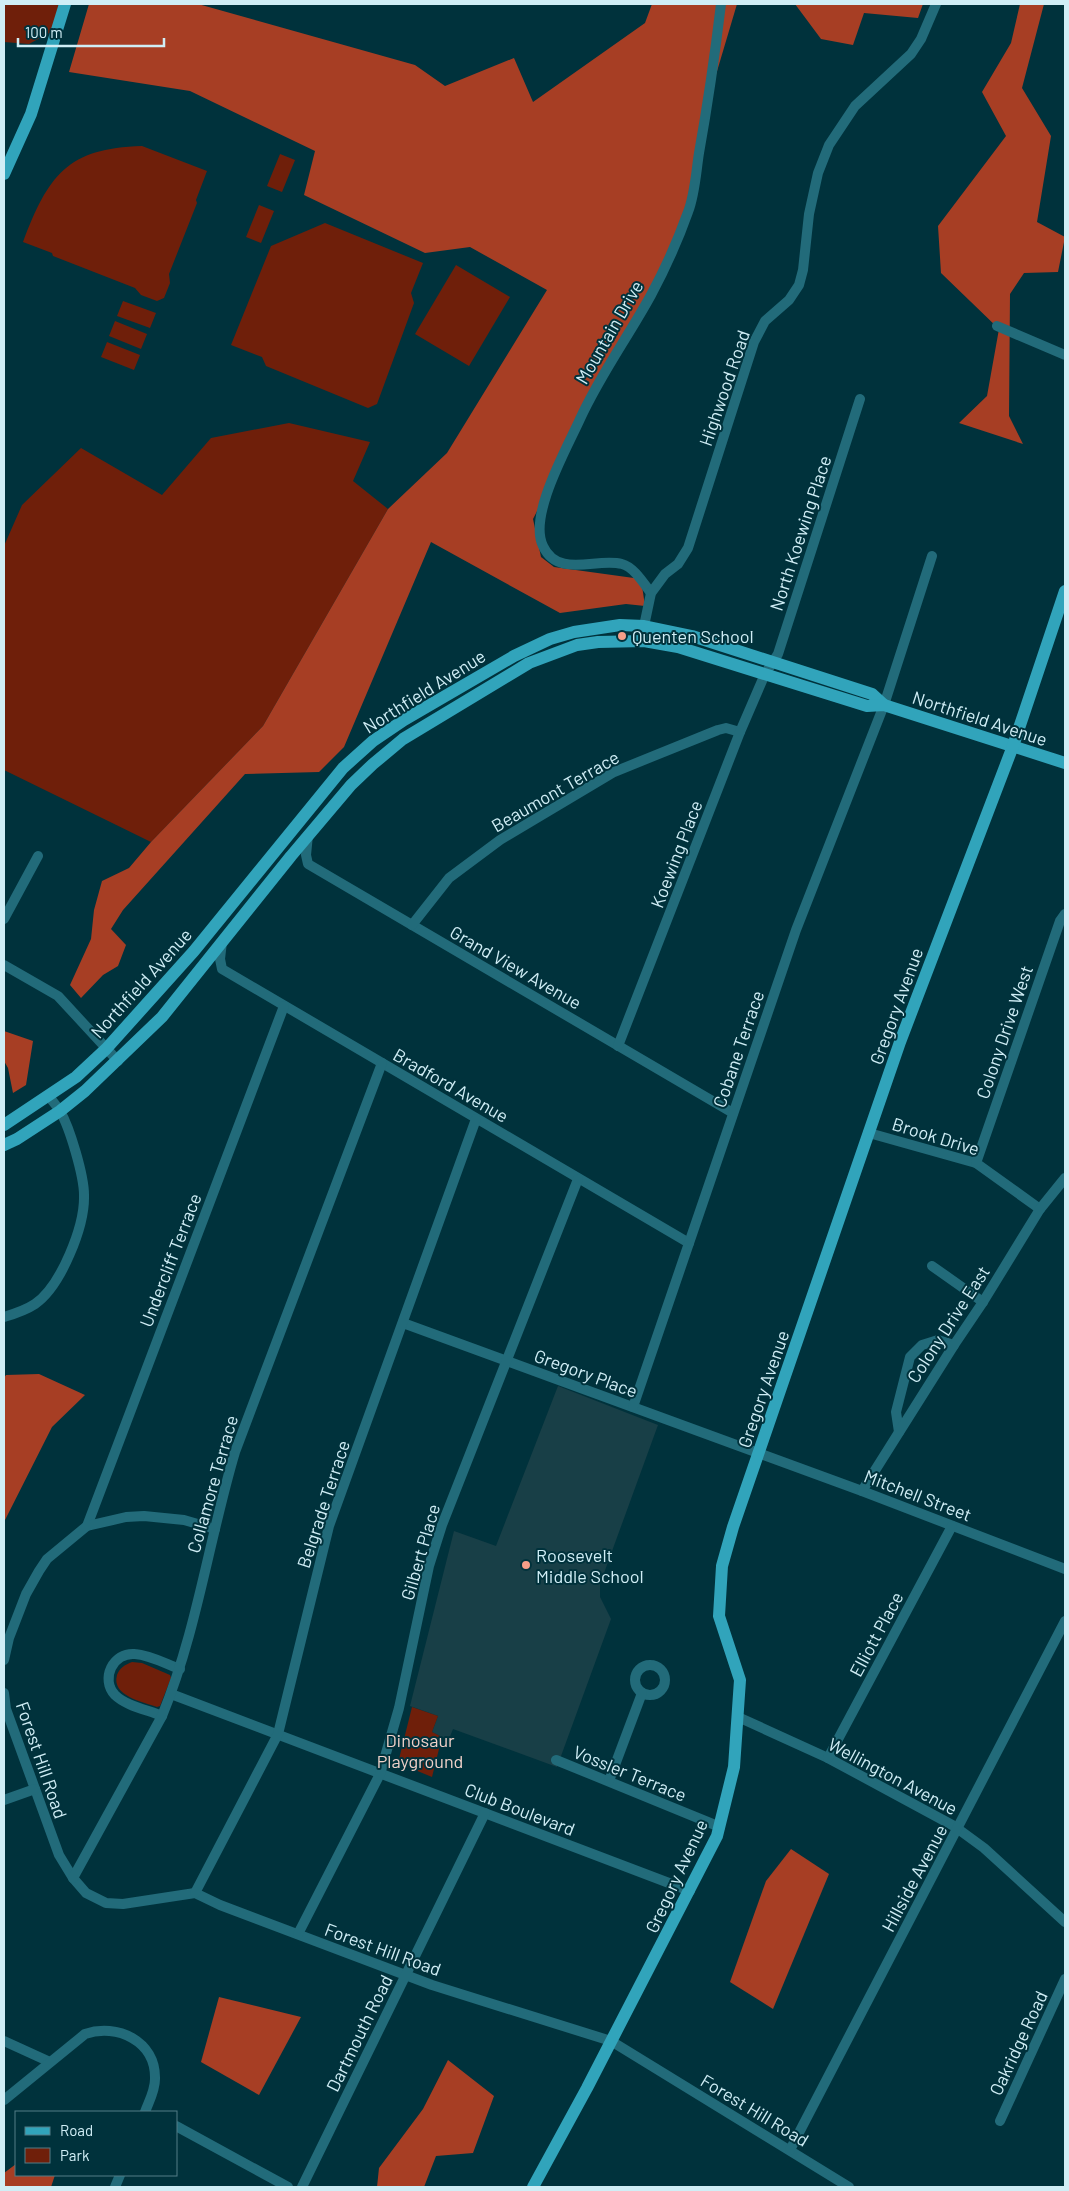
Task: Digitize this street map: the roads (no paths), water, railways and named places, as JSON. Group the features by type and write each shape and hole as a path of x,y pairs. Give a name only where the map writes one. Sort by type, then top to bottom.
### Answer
{"main road":[{"path":"4,174 31,114 65,4"},
{"name":"Gregory Avenue","path":"532,2187 611,2041 717,1836 734,1767 740,1680 719,1616 722,1566 733,1527 900,1042 1013,746 1065,591"},
{"name":"Northfield Avenue","path":"4,1125 76,1077 106,1049 194,951 343,768 373,741 404,720 514,656 550,639 574,632 598,627 644,626 692,636 872,694 884,705"},
{"name":"Northfield Avenue","path":"4,1144 17,1139 60,1111 118,1061 162,1016 308,835 351,785 373,764 403,740 529,663 576,645 598,642 644,641 678,647 867,706 884,705 1065,763"},
{"path":"280,846 291,856"},
{"path":"194,951 206,960"}],"street":[{"name":"Mountain Drive","path":"652,593 633,571 623,564 578,566 563,564 555,560 548,555 542,546 540,523 550,485 596,384 651,294 689,210 712,82 721,4"},
{"name":"Highwood Road","path":"644,641 644,626 652,593 665,574 678,564 688,548 754,342 765,321 789,300 799,285 803,270 809,214 818,173 828,145 855,106 911,54 921,39 936,4"},
{"path":"997,326 1065,355"},
{"name":"North Koewing Place","path":"765,674 778,654 860,399"},
{"name":"Cobane Terrace","path":"633,1407 796,930 884,705 932,556"},
{"name":"Koewing Place","path":"618,1046 740,732 765,674"},
{"name":"Beaumont Terrace","path":"412,925 449,878 500,840 614,772 718,730 726,728 740,732"},
{"name":"Grand View Avenue","path":"308,835 306,855 308,864 733,1113"},
{"path":"4,919 38,856"},
{"name":"Colony Drive West","path":"976,1163 1060,921 1065,914"},
{"name":"Bradford Avenue","path":"222,940 220,959 222,969 689,1243"},
{"path":"4,965 58,996 118,1061"},
{"name":"Undercliff Terrace","path":"87,1526 284,1006"},
{"name":"Collamore Terrace","path":"73,1878 162,1716 171,1694 180,1669 235,1452 382,1063"},
{"path":"4,1317 35,1304 45,1295 68,1259 80,1227 84,1195 69,1131 60,1111 49,1096"},
{"name":"Belgrade Terrace","path":"195,1893 278,1734 330,1526 476,1119"},
{"name":"Brook Drive","path":"869,1133 976,1163 1040,1209"},
{"name":"Colony Drive East","path":"862,1491 954,1345 984,1302 1040,1209 1065,1178"},
{"name":"Gilbert Place","path":"298,1934 380,1774 399,1708 429,1566 442,1525 578,1179"},
{"path":"932,1266 984,1302"},
{"name":"Gregory Place","path":"402,1323 759,1453"},
{"path":"899,1432 896,1412 910,1357 922,1345 938,1340 954,1345"},
{"name":"Mitchell Street","path":"759,1453 1065,1569"},
{"path":"4,1660 9,1638 26,1594 39,1571 47,1559 87,1526 126,1517 144,1516 184,1520 215,1529"},
{"name":"Elliott Place","path":"828,1758 952,1526"},
{"name":"Hillside Avenue","path":"790,2150 1065,1621"},
{"path":"162,1716 122,1700 116,1695 109,1682 111,1667 122,1656 137,1654 180,1669"},
{"name":"Forest Hill Road","path":"4,1693 6,1709 59,1855 73,1878 86,1893 106,1903 123,1904 195,1893 220,1905 405,1975 611,2041 850,2187"},
{"path":"610,1781 642,1693"},
{"name":"Club Boulevard","path":"171,1694 690,1891"},
{"name":"Wellington Avenue","path":"738,1717 828,1758 958,1829 984,1848 1065,1922"},
{"name":"Vossler Terrace","path":"556,1760 720,1827"},
{"path":"4,1800 35,1789"},
{"name":"Dartmouth Road","path":"302,2187 485,1814"},
{"name":"Oakridge Road","path":"1000,2121 1065,1979"},
{"path":"4,2100 85,2034 105,2030 125,2034 142,2045 152,2063 155,2078 154,2088 147,2111"},
{"path":"4,2041 50,2062"},
{"path":"178,2127 288,2187"}],"place":[{"name":"Quenten School","path":"622,636"},
{"name":"Roosevelt Middle School","path":"526,1565"}],"park label":[{"name":"Dinosaur Playground","path":"420,1750"}]}
